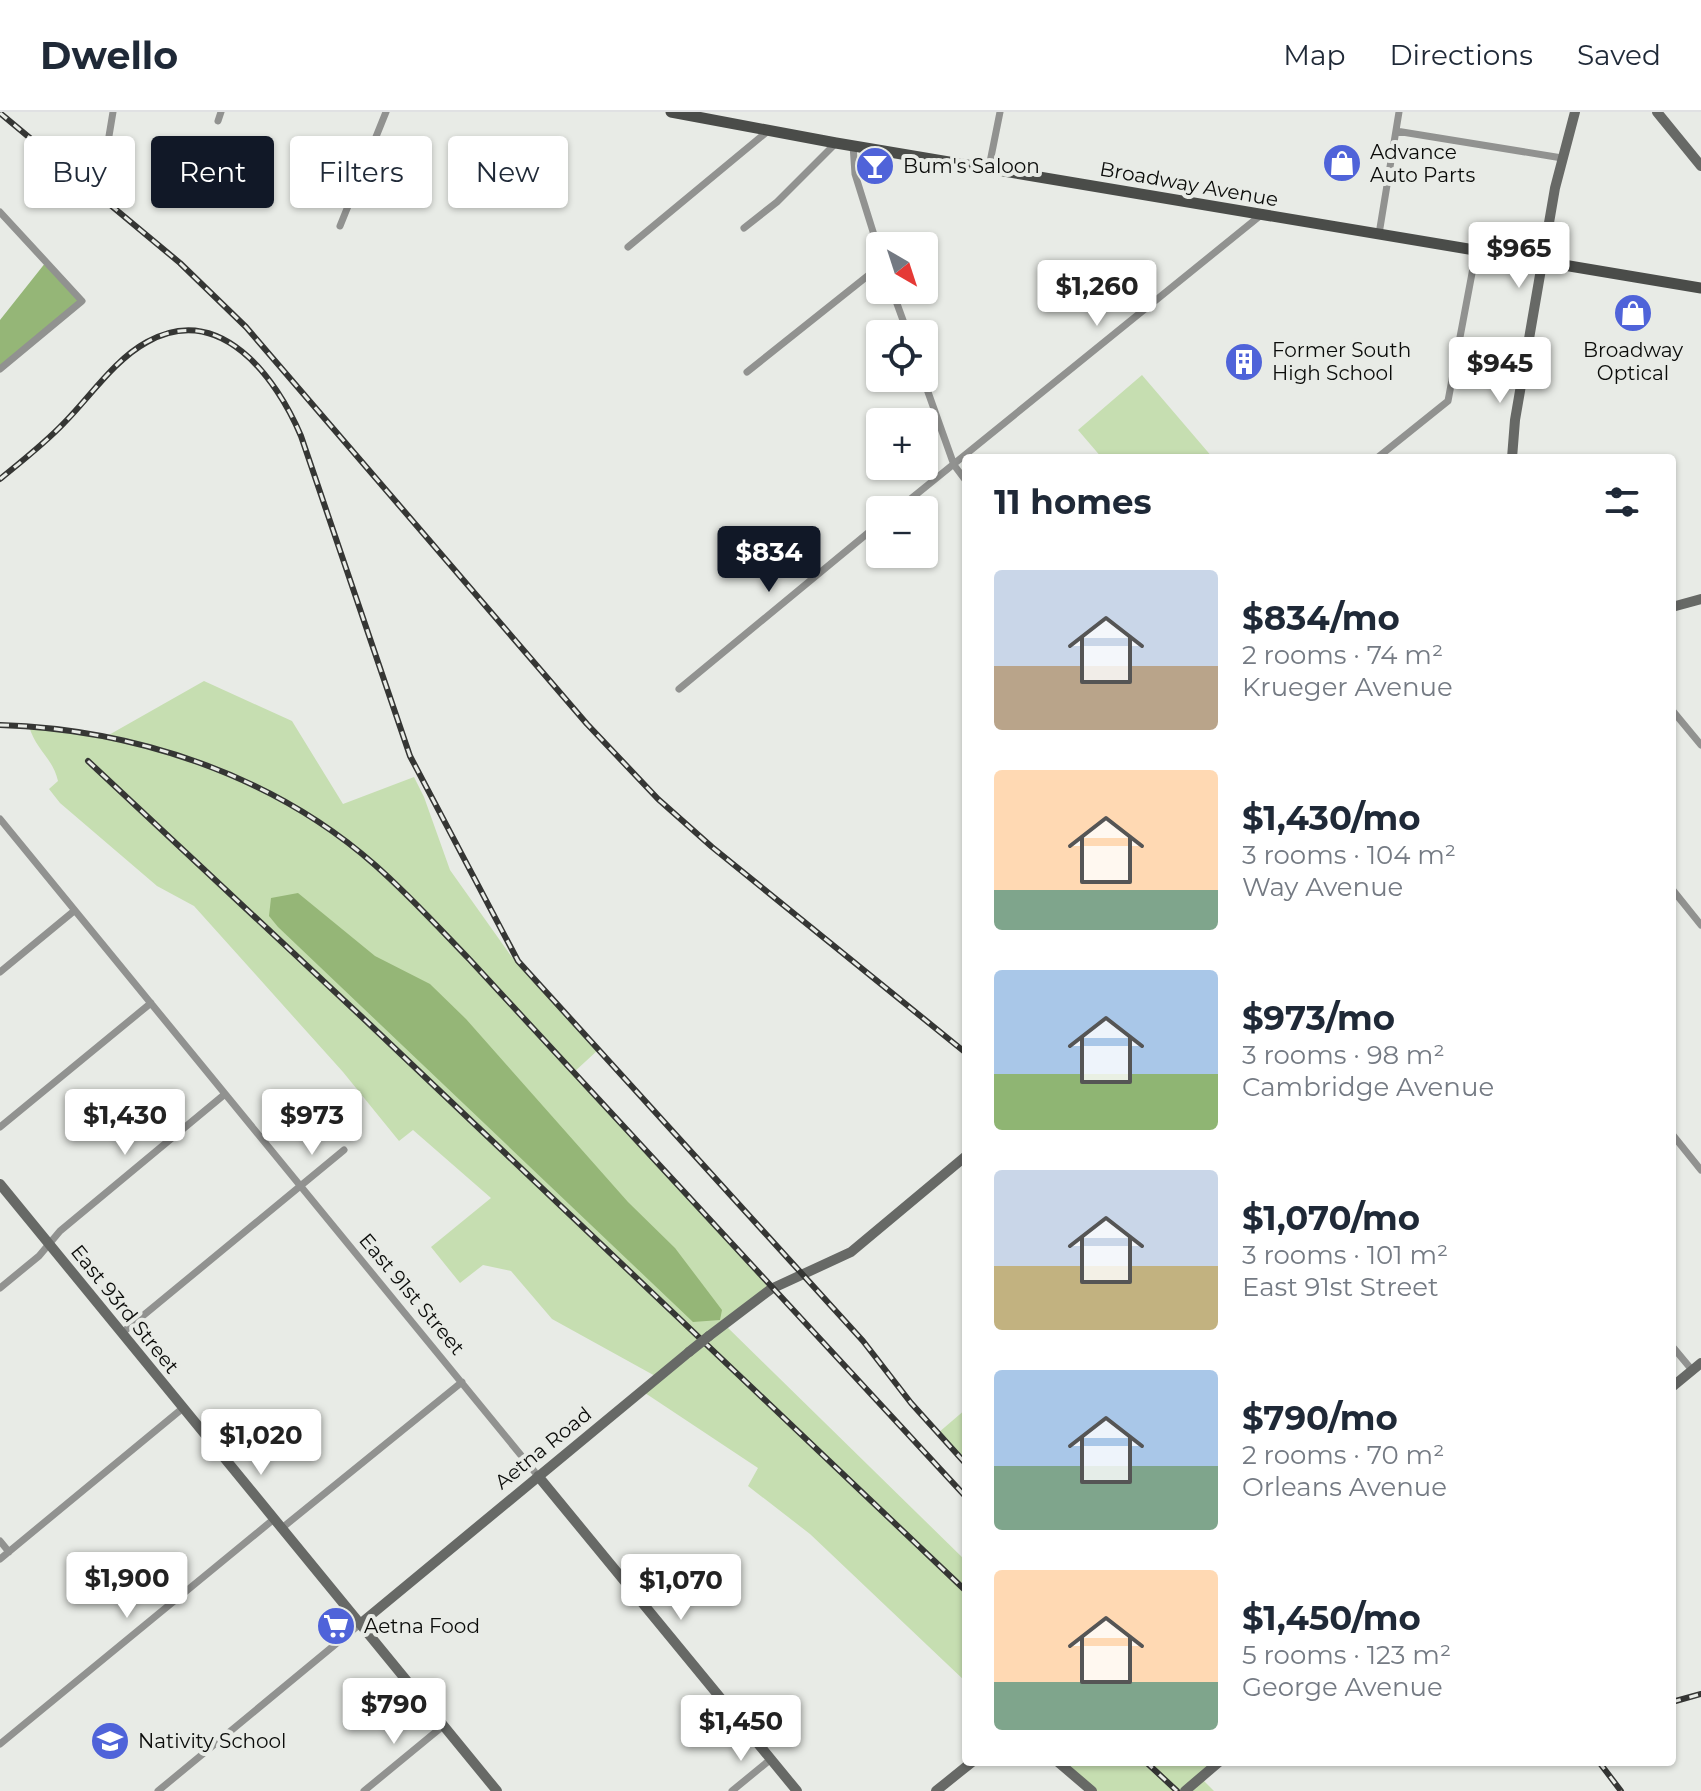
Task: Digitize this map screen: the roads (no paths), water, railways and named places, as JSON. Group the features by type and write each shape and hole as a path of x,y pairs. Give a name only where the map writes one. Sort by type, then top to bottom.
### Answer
{"main road":[{"name":"Broadway Avenue","path":"673,112 836,143 1701,288"}],"street":[{"path":"109,136 113,112"},
{"path":"340,226 386,112"},
{"path":"989,167 1000,112"},
{"path":"1379,234 1399,112"},
{"path":"1512,454 1515,420 1542,262 1562,158 1575,112"},
{"path":"1657,112 1701,166"},
{"path":"628,247 770,129"},
{"path":"1396,131 1562,158"},
{"path":"744,228 777,202 836,143"},
{"path":"853,145 855,174 873,232"},
{"path":"0,212 82,301 0,369"},
{"path":"968,454 1261,215"},
{"path":"1382,454 1448,401 1476,252"},
{"path":"747,372 866,277"},
{"path":"928,392 954,465 962,476"},
{"path":"915,496 962,458"},
{"path":"679,689 866,535"},
{"path":"1676,606 1701,599"},
{"path":"1676,715 1701,745"},
{"name":"East 91st Street","path":"0,819 797,1791"},
{"path":"1676,894 1701,925"},
{"path":"0,972 74,911"},
{"path":"0,1127 151,1003"},
{"path":"0,1288 39,1256 60,1231 225,1094"},
{"path":"1676,1139 1701,1170"},
{"path":"122,1333 344,1150"},
{"name":"Aetna Road","path":"158,1791 709,1336 771,1289 851,1252 962,1159"},
{"name":"East 93rd Street","path":"0,1184 497,1791"},
{"path":"1676,1349 1697,1366 1676,1384"},
{"path":"282,1528 462,1382"},
{"path":"0,1559 183,1408"},
{"path":"0,1744 274,1519"},
{"path":"0,1541 9,1552"},
{"path":"364,1791 443,1726"},
{"path":"732,1791 771,1759"},
{"path":"936,1791 967,1766"},
{"path":"1063,1766 1092,1791"},
{"path":"1186,1790 1214,1766"}],"railway":[{"path":"0,113 180,263 246,327 587,724 658,799 712,847 962,1050"},
{"path":"0,479 57,430 124,359 147,342 174,332 198,331 221,338 261,370 277,391 301,436 410,756 518,961 863,1341 911,1403 962,1460"},
{"path":"0,725 50,728 151,747 247,782 335,833 375,865 470,960 962,1493"},
{"path":"88,761 962,1587"},
{"path":"1676,1701 1701,1694"},
{"path":"1150,1766 1177,1791"},
{"path":"1602,1766 1621,1791"}],"place":[{"name":"Advance Auto Parts","path":"1342,163"},
{"name":"Bum's Saloon","path":"875,166"},
{"name":"Broadway Optical","path":"1633,313"},
{"name":"Former South High School","path":"1244,362"},
{"name":"Aetna Food","path":"336,1626"},
{"name":"Nativity School","path":"110,1741"}]}
